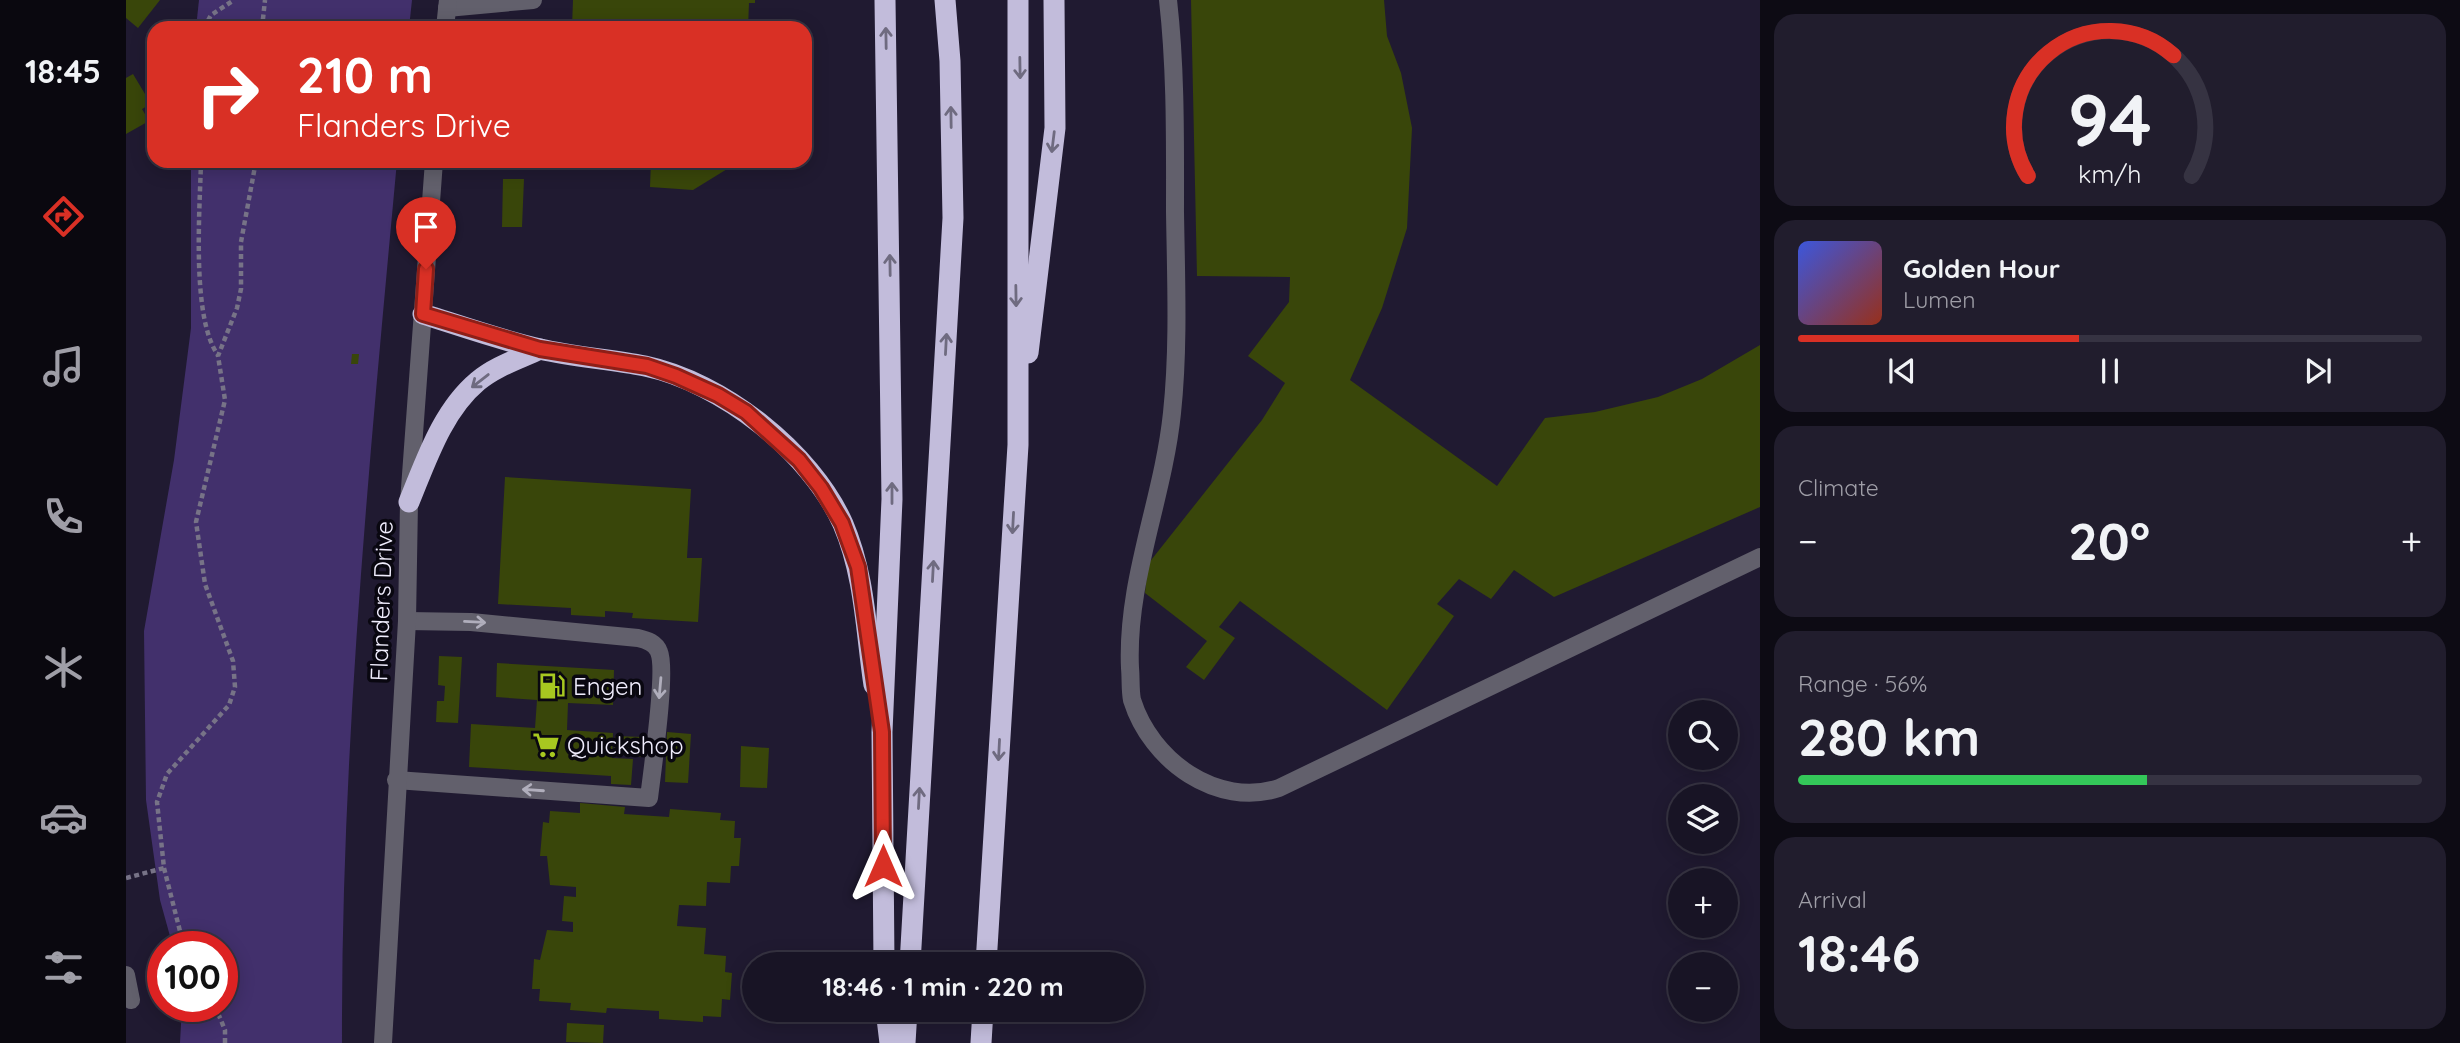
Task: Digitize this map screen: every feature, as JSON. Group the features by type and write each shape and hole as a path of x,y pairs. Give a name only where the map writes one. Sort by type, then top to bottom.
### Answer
{"highway":[{"path":"884,952 882,732 892,499 885,0"},
{"path":"910,952 953,218 950,61 945,0"},
{"path":"987,952 1017,445 1018,0"},
{"path":"1017,445 1055,128 1054,0"},
{"path":"423,314 540,349 647,366 676,376 718,395 746,412 799,460 821,488 842,523 858,567 882,732"},
{"path":"409,502 431,449 460,398 478,381 501,366 540,349"},
{"path":"887,1022 890,1043"},
{"path":"905,1043 906,1022"},
{"path":"981,1043 982,1022"}],"street":[{"path":"448,4 533,0"},
{"path":"1168,0 1177,327 1172,413 1161,483 1137,573 1129,651 1132,698 1142,723 1161,752 1188,774 1207,785 1230,792 1257,795 1279,788 1555,653 1760,557"},
{"name":"Flanders Drive","path":"383,1043 407,621 409,502 433,168"},
{"path":"396,780 649,798 661,675 659,650 654,644 638,638 471,622 407,621"},
{"path":"126,975 131,1000"}],"path":[{"path":"208,21 211,15 234,0"},
{"path":"263,21 265,0"},
{"path":"180,931 164,868 156,802 161,787 178,759 229,705 235,687 233,661 205,584 196,535 204,478 225,400 218,356 209,343 199,260 201,168"},
{"path":"218,356 237,308 241,289 241,242 255,168"},
{"path":"126,878 164,868"},
{"path":"222,1022 225,1043"}],"shaded area":[{"path":"199,0 412,0 410,21 197,21"},
{"path":"191,168 396,168 367,491 352,712 346,822 342,1043 180,1043 181,1022 238,1022 238,931 169,931 160,900 146,800 144,631 174,460 191,328"}],"building":[{"path":"126,0 160,0 138,28 126,18"},
{"path":"573,0 755,0 755,3 749,3 748,21 572,21"},
{"path":"1191,0 1384,0 1387,36 1401,73 1412,128 1407,228 1382,308 1350,380 1497,486 1545,418 1595,412 1658,397 1702,379 1760,345 1760,507 1554,597 1514,570 1491,599 1459,579 1437,604 1454,616 1387,710 1240,601 1219,627 1235,638 1204,680 1186,667 1207,641 1145,593 1148,564 1262,420 1285,383 1248,356 1289,302 1290,277 1197,276"},
{"path":"133,74 147,97 147,106 142,109 147,122 126,134 126,78"},
{"path":"651,168 729,168 693,190 650,187"},
{"path":"503,179 524,179 522,227 502,227"},
{"path":"352,354 359,354 358,364 351,364"},
{"path":"505,477 691,489 687,558 702,558 698,622 632,618 633,613 605,611 605,617 571,615 571,608 498,604"},
{"path":"439,656 462,657 458,723 436,722 437,701 444,701 445,686 438,685"},
{"path":"497,663 614,670 613,705 568,703 567,730 613,733 612,758 633,759 631,785 611,784 611,776 469,767 471,724 535,728 537,700 496,697"},
{"path":"667,732 691,734 688,783 665,782"},
{"path":"615,736 643,737 642,757 614,754"},
{"path":"741,746 769,748 767,788 740,787"},
{"path":"580,803 625,807 624,814 669,817 670,809 721,813 720,820 735,821 734,838 741,838 739,866 731,866 730,883 707,882 706,906 679,905 677,926 706,928 704,954 726,956 725,972 732,973 730,1000 722,999 721,1017 703,1016 703,1022 659,1019 659,1011 607,1008 606,1013 570,1010 571,1003 539,1001 540,989 532,989 534,959 540,960 547,930 573,932 573,922 562,921 564,896 576,897 576,887 550,885 547,856 540,856 543,822 549,823 550,811 580,813"},
{"path":"567,1023 604,1025 603,1043 566,1042"}],"place":[{"name":"Engen","path":"552,686"},
{"name":"Quickshop","path":"546,745"}],"route":[{"path":"426,269 423,314 540,349 647,366 676,376 718,395 746,412 799,460 821,488 842,523 858,567 882,732 883,866"}]}
